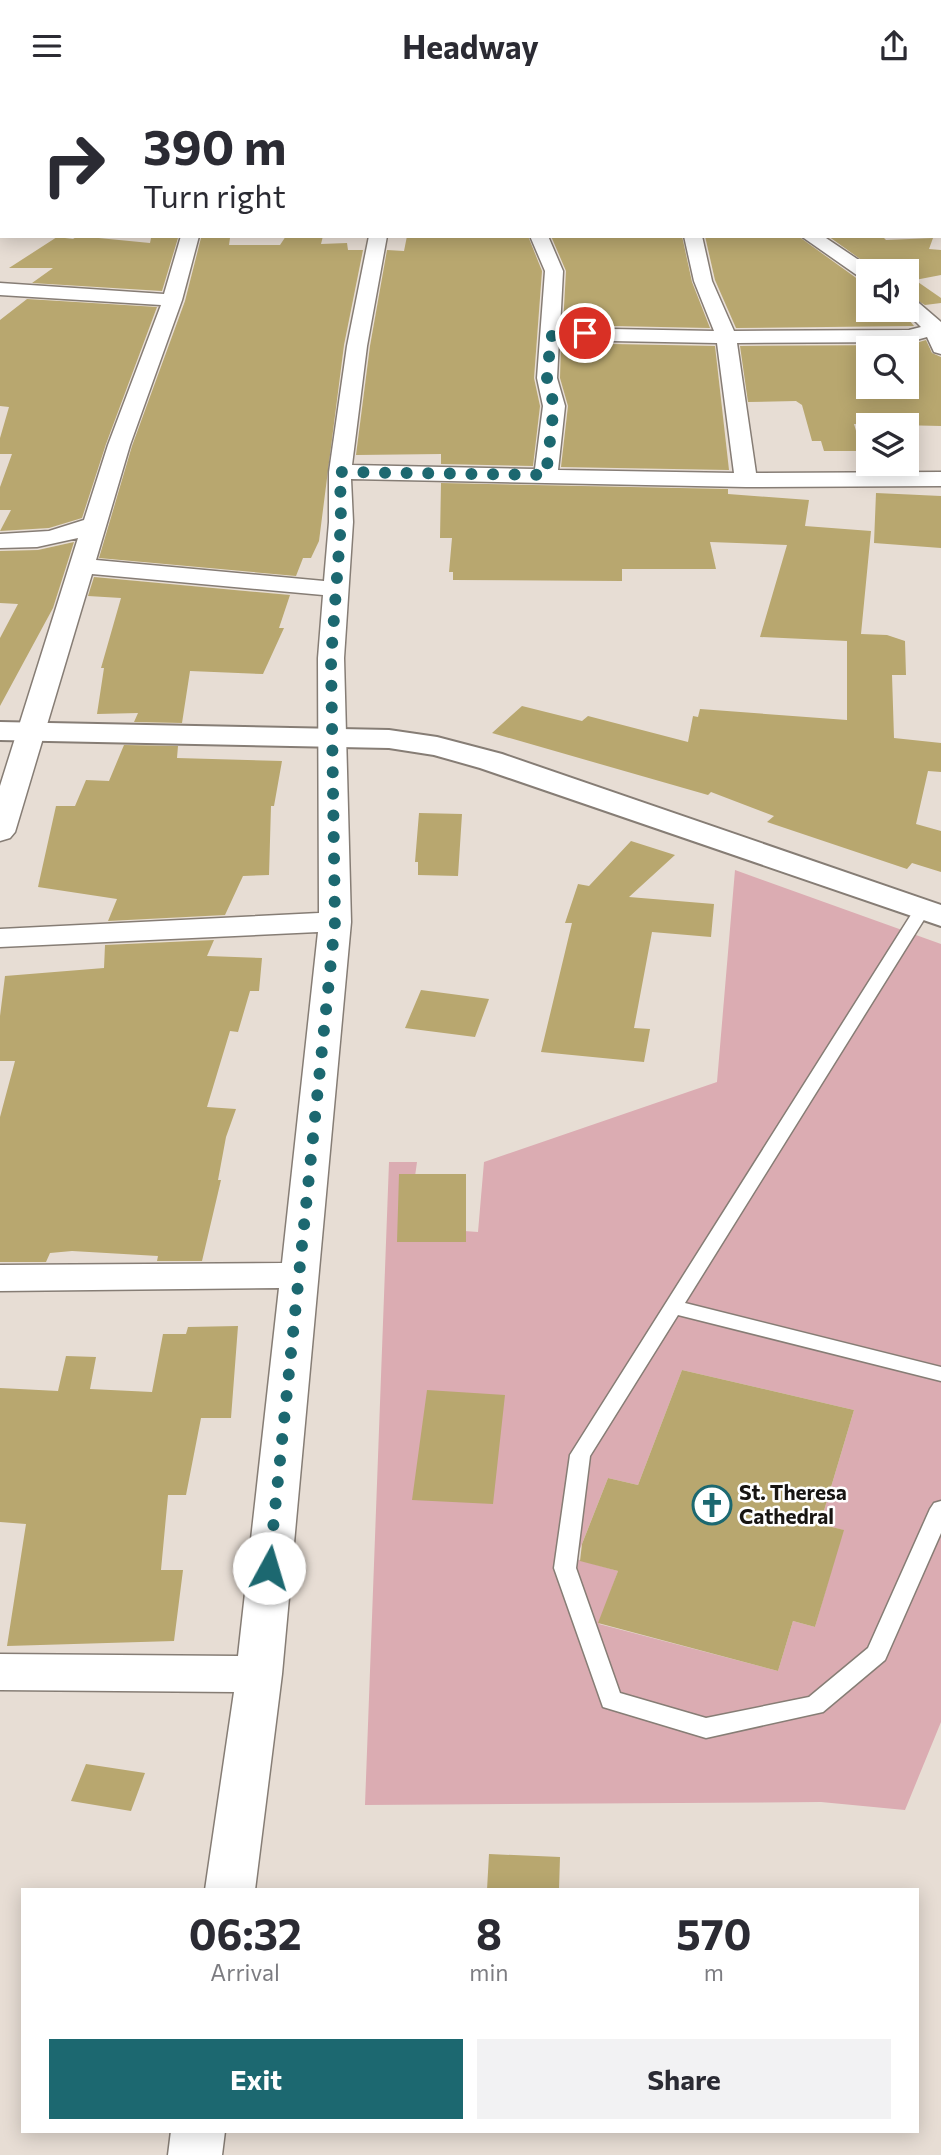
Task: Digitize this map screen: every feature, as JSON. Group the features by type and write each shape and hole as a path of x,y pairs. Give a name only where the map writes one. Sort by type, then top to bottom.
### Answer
{"street":[{"path":"0,832 95,524 148,359 172,300 189,238"},
{"path":"230,1888 259,1674 335,922 331,738 334,589 341,522 340,472 357,346 378,238"},
{"path":"540,238 554,271 552,334 547,378 554,406 546,475"},
{"path":"693,238 703,281 726,336 746,480"},
{"path":"813,238 856,266"},
{"path":"0,289 172,300"},
{"path":"919,314 936,329"},
{"path":"552,334 812,338 909,336 936,329"},
{"path":"340,472 746,480 941,479"},
{"path":"0,541 46,541 71,535 95,524"},
{"path":"46,541 51,551 84,562 334,589"},
{"path":"0,731 389,739 437,746 491,761 932,913"},
{"path":"0,938 335,922"},
{"path":"0,1278 298,1275"},
{"path":"0,1672 259,1674"},
{"path":"195,2155 198,2133"}],"lane":[{"path":"932,913 673,1307 580,1455 565,1568 611,1700 706,1728 815,1705 877,1654 941,1510"},
{"path":"673,1307 941,1374"}],"shaded area":[{"path":"735,870 941,944 941,1722 905,1810 821,1802 365,1805 389,1162 417,1162 408,1227 478,1232 484,1162 717,1082","holes":["682,1370 854,1410 820,1524 843,1530 815,1627 793,1621 778,1671 599,1624 618,1571 576,1559 608,1478 638,1485"]}],"building":[{"path":"55,238 99,238 150,243 151,238 178,238 162,291 32,283 53,268 9,268"},
{"path":"201,238 230,238 229,245 280,245 285,238 322,238 321,244 347,243 348,250 363,250 344,345 319,541 311,558 303,558 296,576 99,558 132,446 185,301"},
{"path":"407,238 529,238 542,271 534,378 540,406 533,466 441,464 441,454 356,455 370,346 387,250 404,251"},
{"path":"552,238 682,238 692,282 710,328 563,325 566,271"},
{"path":"705,238 801,238 856,278 856,322 911,322 914,326 736,328 715,280"},
{"path":"831,238 933,238 929,249 941,250 941,275 919,279 919,259 860,259"},
{"path":"919,283 941,298 941,303 925,305 919,302"},
{"path":"27,299 157,307 106,444 82,518 49,528 0,531 11,510 0,510 0,487 12,454 0,454 0,438 9,407 0,406 0,320"},
{"path":"926,340 932,353 941,357 941,426 919,425 919,413 856,413 856,451 824,451 821,441 812,441 802,405 796,401 748,402 740,346 856,345 856,399 919,399 919,342"},
{"path":"561,343 715,346 729,470 561,467 568,406 560,378"},
{"path":"441,483 728,489 728,494 809,500 805,526 871,531 861,634 887,635 905,641 906,675 892,675 894,738 941,743 941,772 928,771 916,824 941,831 941,872 912,863 907,869 767,822 774,816 711,792 708,795 492,733 522,706 582,721 588,716 688,742 693,716 698,717 700,709 847,720 847,641 760,637 787,545 710,542 716,569 622,569 622,581 453,580 453,572 449,572 452,538 440,538"},
{"path":"876,493 941,496 941,548 874,543"},
{"path":"74,542 53,608 0,706 0,638 18,604 0,603 0,551 38,550"},
{"path":"94,577 290,595 279,628 284,628 263,674 190,671 182,723 134,722 138,713 97,714 104,668 101,668 121,598 88,596"},
{"path":"124,745 178,746 177,758 282,761 274,806 271,806 269,875 243,876 225,915 108,921 117,899 38,887 56,806 75,806 86,780 109,781"},
{"path":"419,813 462,814 458,876 418,875 418,862 415,862"},
{"path":"631,841 675,855 629,897 714,904 711,937 652,932 634,1028 650,1029 644,1062 541,1052 572,923 565,923 578,884 589,886"},
{"path":"214,940 207,956 262,958 259,991 250,991 238,1032 230,1031 207,1107 236,1109 226,1137 218,1180 221,1180 202,1261 157,1261 158,1256 72,1251 50,1253 46,1262 0,1262 0,1117 15,1061 0,1061 0,1016 5,976 104,968 105,945"},
{"path":"421,990 489,999 475,1037 405,1028"},
{"path":"399,1174 466,1174 466,1242 397,1242"},
{"path":"238,1326 231,1418 201,1418 186,1495 168,1495 161,1570 183,1570 174,1641 7,1646 26,1524 0,1522 0,1388 58,1391 66,1356 96,1357 90,1389 152,1392 163,1334 186,1334 188,1327"},
{"name":"St. Theresa Cathedral","path":"682,1370 854,1410 820,1524 844,1530 815,1627 793,1621 778,1671 598,1623 618,1571 580,1561 582,1544 608,1478 638,1485"},
{"path":"427,1390 505,1395 493,1504 412,1500"},
{"path":"86,1764 145,1773 131,1811 71,1801"},
{"path":"489,1854 560,1857 559,1888 487,1888"}],"place":[{"name":"St. Theresa Cathedral","path":"712,1505"}],"route":[{"path":"269,1568 335,922 331,659 334,589 341,522 340,472 546,475 554,406 547,378 551,336 585,333"}]}
